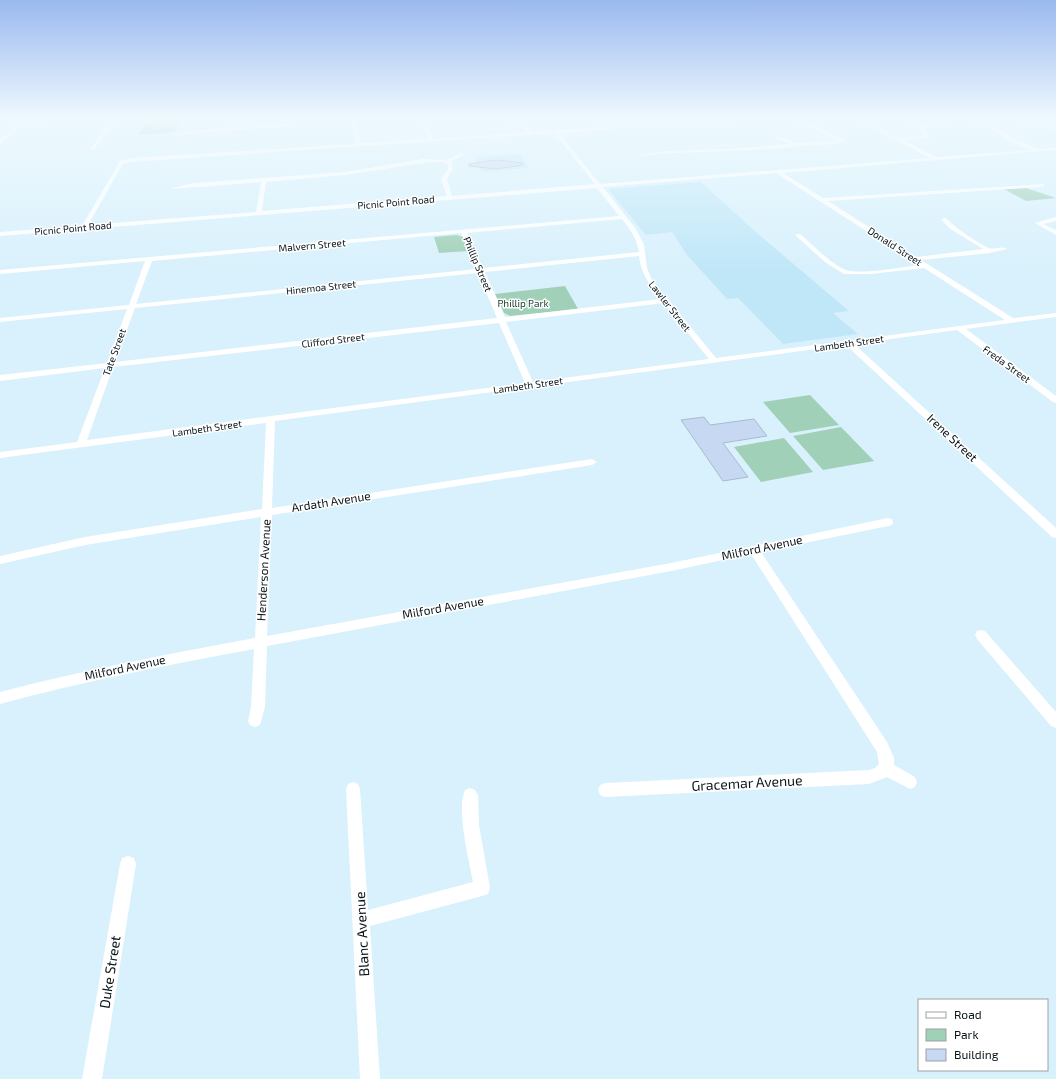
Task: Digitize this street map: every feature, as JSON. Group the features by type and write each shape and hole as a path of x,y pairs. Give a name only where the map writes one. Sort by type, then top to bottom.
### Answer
{"street":[{"path":"84,227 120,167"},
{"path":"175,188 350,174 388,167"},
{"path":"450,198 444,180 445,176 452,167"},
{"name":"Lawler Street","path":"584,167 639,239 647,276 714,360"},
{"name":"Picnic Point Road","path":"0,234 835,167"},
{"path":"275,179 276,171"},
{"name":"Donald Street","path":"778,172 1012,321"},
{"path":"259,213 264,180"},
{"path":"821,200 1042,185"},
{"name":"Malvern Street","path":"0,272 624,218"},
{"path":"944,219 951,226 990,251"},
{"path":"1056,219 1038,222 1056,233"},
{"name":"Phillip Street","path":"464,232 530,385"},
{"path":"798,235 839,268 848,272 859,273 925,266"},
{"path":"916,260 1004,249"},
{"name":"Hinemoa Street","path":"0,320 643,254"},
{"name":"Tate Street","path":"81,444 130,307 149,260"},
{"name":"Clifford Street","path":"0,378 666,301"},
{"name":"Lambeth Street","path":"0,455 1056,315"},
{"name":"Freda Street","path":"959,328 1056,400"},
{"name":"Irene Street","path":"848,343 1056,534"},
{"name":"Henderson Avenue","path":"255,721 258,707 271,419"},
{"name":"Ardath Avenue","path":"0,560 122,534 592,462"},
{"name":"Milford Avenue","path":"0,698 63,681 122,668 655,570 888,522"},
{"path":"754,550 882,748 886,756 886,768 910,782"},
{"path":"981,635 1056,722"},
{"name":"Gracemar Avenue","path":"605,790 869,777 878,775 886,768"},
{"name":"Blanc Avenue","path":"353,790 370,1079"},
{"path":"361,920 482,888 471,825 470,795"},
{"name":"Duke Street","path":"92,1079 128,864"}],"shaded area":[{"path":"480,167 529,168 482,172"},
{"path":"701,182 757,233 849,311 833,313 858,334 783,344 738,298 727,299 687,255 672,232 646,235 608,189"}],"green space":[{"path":"1023,187 1056,198 1026,201 1002,188"},
{"path":"457,235 463,237 468,251 439,253 434,237"},
{"name":"Phillip Park","path":"565,286 578,309 510,316 504,313 495,294"},
{"path":"810,395 839,425 790,433 763,402"},
{"path":"841,427 874,461 823,470 793,436"},
{"path":"784,438 813,472 761,482 734,447"}],"building":[{"path":"481,167 507,167 496,169"},
{"path":"704,417 710,425 754,419 767,436 723,443 748,477 723,481 681,420"}]}
